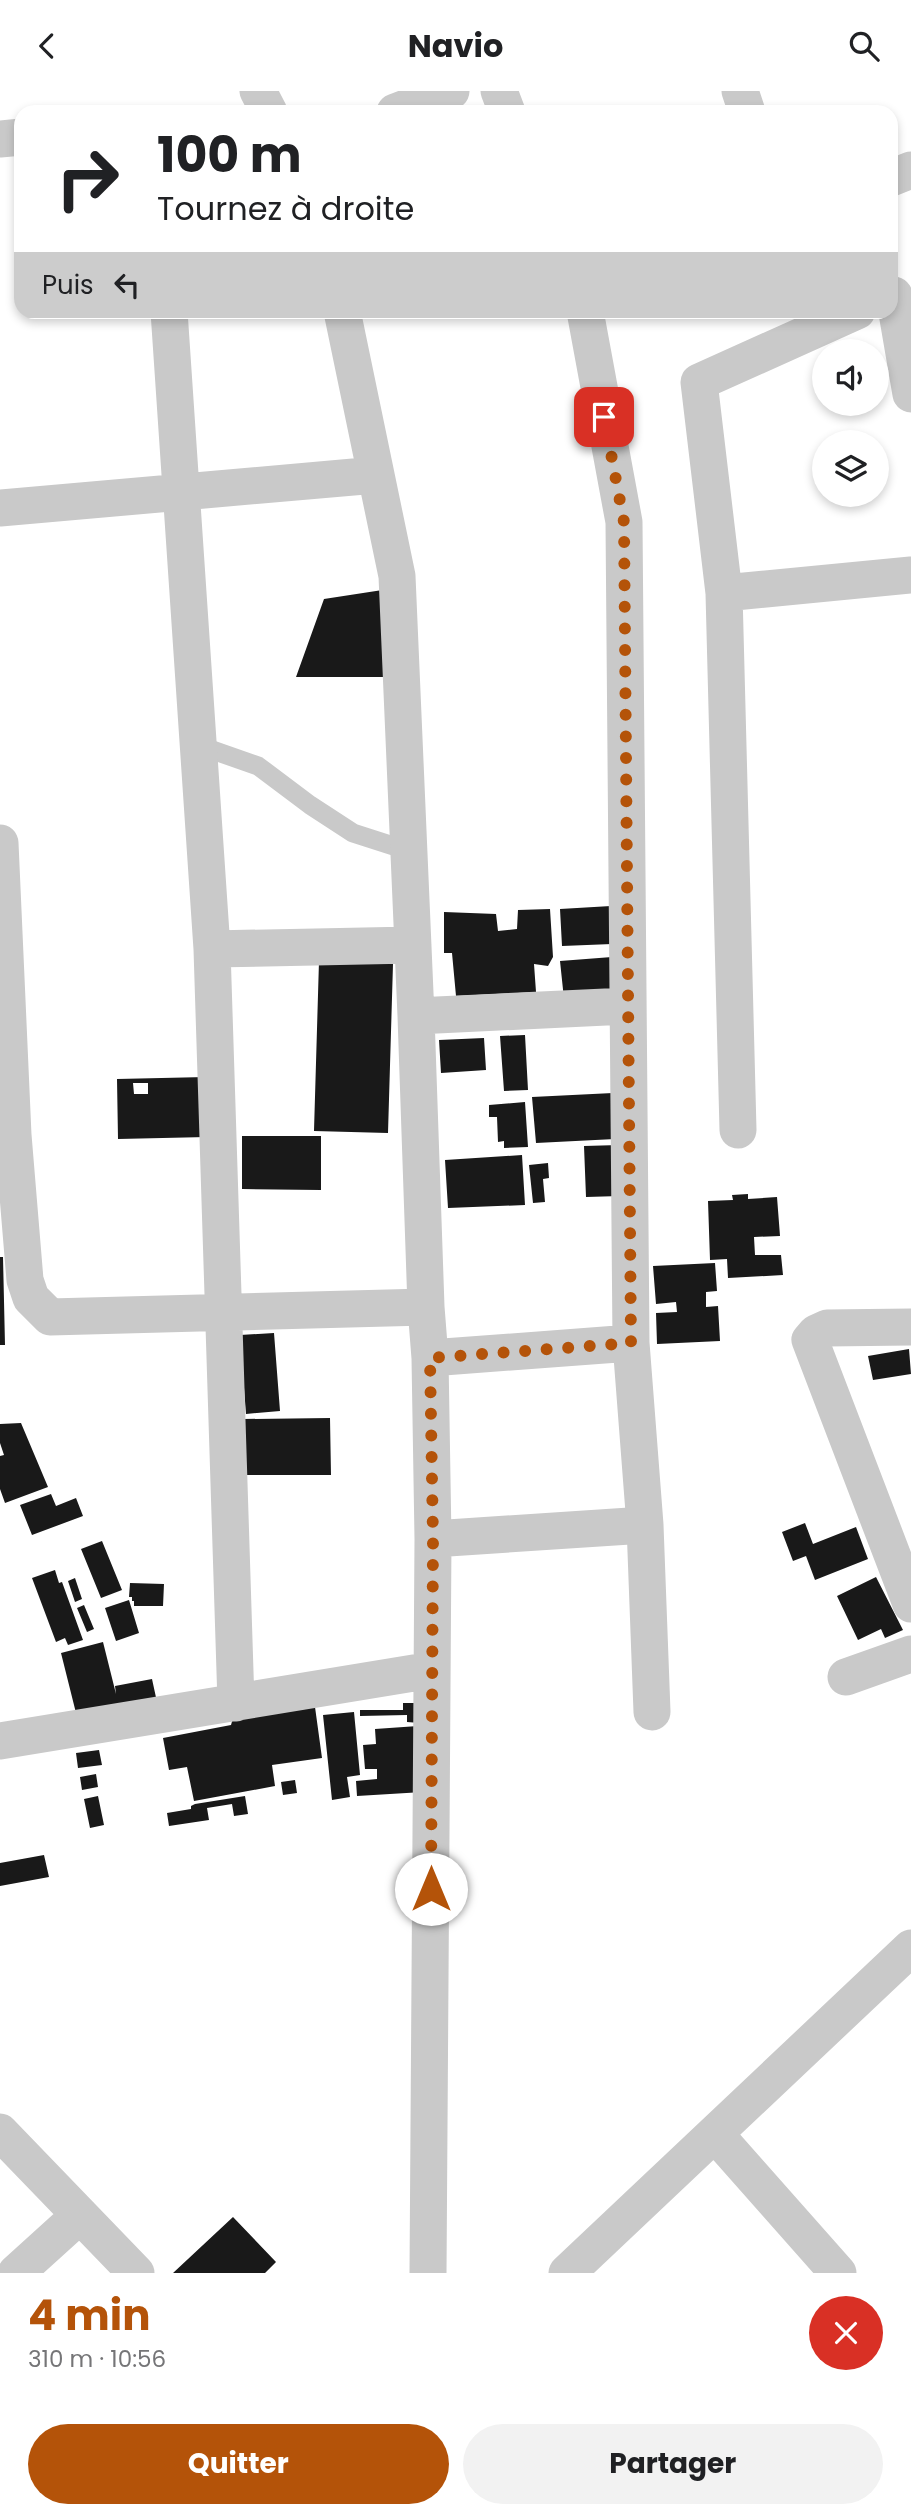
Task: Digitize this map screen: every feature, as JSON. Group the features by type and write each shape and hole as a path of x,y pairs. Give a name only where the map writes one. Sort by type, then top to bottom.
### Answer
{"street":[{"path":"414,105 451,91"},
{"path":"899,292 911,394"},
{"path":"170,319 212,949 236,1703"},
{"path":"344,319 397,576 409,851 430,1358 433,1539 428,2273"},
{"path":"586,319 624,522 631,1343 645,1525 652,1712"},
{"path":"738,1130 724,593 699,382 840,319"},
{"path":"0,508 376,475"},
{"path":"724,593 911,575"},
{"path":"0,843 13,1135 25,1280 31,1299 50,1317 426,1307"},
{"path":"212,949 413,945"},
{"path":"416,1016 628,1006"},
{"path":"911,1327 827,1328 816,1333 810,1340 911,1604"},
{"path":"430,1358 631,1343"},
{"path":"433,1539 645,1525"},
{"path":"846,1677 911,1654"},
{"path":"0,1741 432,1670"},
{"path":"567,2273 911,1948"},
{"path":"0,2132 136,2273"},
{"path":"715,2134 838,2273"},
{"path":"16,2273 80,2215"}],"lane":[{"path":"198,745 258,766 310,805 353,832 409,851"}],"building":[{"path":"389,589 394,677 296,677 324,599"},
{"path":"611,906 612,944 562,946 560,909"},
{"path":"550,909 553,957 548,966 534,964 536,992 456,996 452,953 444,953 444,912 496,914 498,931 517,929 518,910"},
{"path":"612,957 616,995 564,999 560,961"},
{"path":"319,961 393,964 388,1133 314,1131"},
{"path":"525,1035 528,1090 504,1091 500,1036"},
{"path":"484,1038 486,1070 441,1073 439,1040"},
{"path":"206,1077 207,1137 118,1139 117,1079","holes":["133,1083 148,1083 148,1094 134,1094"]},
{"path":"613,1093 615,1139 536,1143 532,1097"},
{"path":"525,1102 528,1147 504,1148 504,1141 498,1142 497,1117 489,1117 489,1105"},
{"path":"242,1136 321,1136 321,1190 242,1189"},
{"path":"619,1145 620,1196 586,1197 584,1146"},
{"path":"522,1155 525,1205 448,1208 445,1160"},
{"path":"548,1163 549,1178 543,1179 545,1202 533,1203 529,1165"},
{"path":"748,1194 748,1199 777,1197 780,1236 754,1237 755,1255 781,1255 783,1275 728,1278 727,1259 710,1260 708,1201 733,1200 732,1195"},
{"path":"0,1257 3,1257 5,1345 0,1345"},
{"path":"715,1263 717,1291 706,1292 706,1307 718,1306 720,1341 657,1344 656,1313 677,1312 676,1302 656,1304 653,1266"},
{"path":"274,1333 280,1411 246,1414 240,1335"},
{"path":"909,1349 911,1374 873,1380 868,1356"},
{"path":"330,1418 331,1475 244,1475 244,1419"},
{"path":"21,1423 48,1487 5,1503 0,1489 0,1456 4,1455 0,1443 0,1424"},
{"path":"51,1494 56,1506 76,1498 83,1516 32,1535 20,1505"},
{"path":"805,1523 813,1544 856,1527 868,1559 815,1580 806,1556 793,1561 782,1532"},
{"path":"102,1541 122,1590 101,1598 81,1549"},
{"path":"55,1570 83,1640 68,1645 65,1638 56,1642 32,1578"},
{"path":"876,1577 903,1630 885,1638 881,1629 858,1640 837,1596"},
{"path":"75,1578 82,1599 75,1602 68,1581"},
{"path":"130,1583 164,1584 163,1606 134,1606 132,1597 129,1597"},
{"path":"129,1600 139,1633 116,1641 105,1608"},
{"path":"84,1605 94,1629 87,1632 77,1608"},
{"path":"103,1642 116,1694 115,1686 152,1679 157,1702 78,1721 61,1653"},
{"path":"403,1703 419,1703 420,1723 407,1722 407,1715 360,1716 360,1710 403,1710"},
{"path":"315,1707 322,1758 272,1765 275,1786 194,1801 187,1767 169,1770 163,1738 231,1725 233,1718"},
{"path":"354,1712 360,1775 347,1777 350,1797 332,1800 323,1715"},
{"path":"418,1726 423,1792 357,1796 356,1781 377,1779 377,1769 365,1769 363,1745 376,1744 375,1729"},
{"path":"99,1750 102,1765 78,1768 76,1753"},
{"path":"96,1774 98,1787 82,1790 80,1777"},
{"path":"295,1780 297,1793 283,1795 281,1782"},
{"path":"98,1796 104,1825 90,1828 84,1799"},
{"path":"245,1796 248,1814 234,1816 232,1804 207,1808 209,1820 169,1826 167,1813 191,1809 195,1804"},
{"path":"44,1855 49,1877 0,1886 0,1863"},
{"path":"233,2217 276,2262 265,2273 173,2273"}],"route":[{"path":"431,1889 433,1539 430,1358 631,1343 624,522 604,417"}]}
